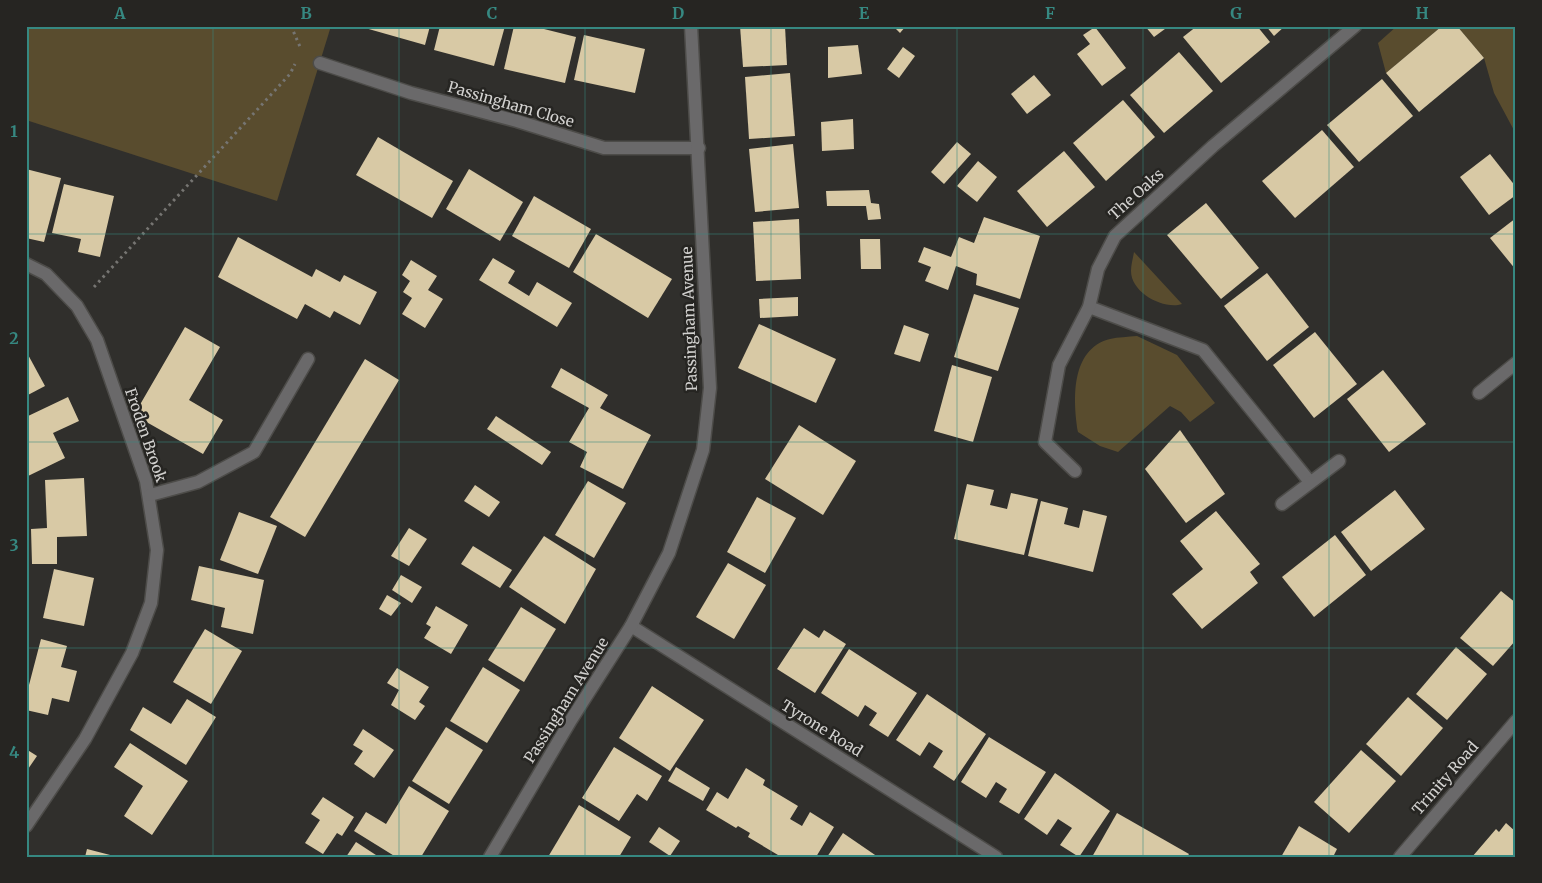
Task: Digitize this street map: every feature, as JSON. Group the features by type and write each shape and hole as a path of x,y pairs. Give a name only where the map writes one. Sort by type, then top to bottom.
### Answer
{"street":[{"name":"Passingham Avenue","path":"490,857 631,626 669,553 703,450 710,388 699,148 691,26"},
{"name":"The Oaks","path":"1075,471 1046,442 1059,364 1089,307 1098,269 1115,236 1213,146 1355,26"},
{"name":"Passingham Close","path":"320,63 411,93 517,121 604,148 699,148"},
{"name":"Froden Brook","path":"26,264 46,274 77,306 97,340 150,495 157,550 151,603 132,653 85,739 26,826"},
{"path":"1089,307 1203,350 1310,482"},
{"path":"150,495 198,482 254,452 308,360"},
{"path":"1480,393 1516,363"},
{"path":"1282,504 1339,460"},
{"name":"Tyrone Road","path":"631,626 996,857"},
{"name":"Trinity Road","path":"1400,857 1516,721"}],"path":[{"path":"77,306 290,74 300,49"}],"shaded area":[{"path":"26,26 331,26 277,201 26,120"},
{"path":"1397,26 1442,26 1386,73 1378,43"},
{"path":"1457,26 1516,26 1516,134 1494,93 1484,58"},
{"path":"1134,252 1182,304 1175,305 1158,302 1142,293 1132,279 1131,271"},
{"path":"1137,336 1177,355 1215,403 1190,422 1181,412 1170,406 1118,452 1100,446 1078,432 1075,406 1077,378 1087,353 1097,345 1110,339"}],"building":[{"path":"358,26 430,26 425,45"},
{"path":"440,26 505,26 494,66 434,50"},
{"path":"514,26 532,26 576,37 565,83 504,69"},
{"path":"740,26 785,26 787,65 743,67"},
{"path":"893,26 906,26 900,33"},
{"path":"1145,26 1169,26 1154,37"},
{"path":"1197,26 1257,26 1270,42 1221,83 1183,37"},
{"path":"1266,26 1285,26 1274,36"},
{"path":"1442,26 1457,26 1484,58 1419,112 1386,73"},
{"path":"1095,27 1126,68 1102,86 1077,54 1090,44 1083,35"},
{"path":"584,35 645,49 635,93 574,80"},
{"path":"858,45 862,74 828,78 828,47"},
{"path":"903,47 915,56 899,78 887,69"},
{"path":"1179,52 1213,91 1164,133 1130,95"},
{"path":"790,73 795,136 749,139 745,77"},
{"path":"1034,75 1051,95 1027,114 1011,94"},
{"path":"1382,79 1413,116 1359,162 1327,125"},
{"path":"1123,100 1155,137 1106,181 1073,143"},
{"path":"853,119 854,149 822,151 821,122"},
{"path":"1322,130 1354,167 1295,218 1262,181"},
{"path":"378,137 453,181 432,218 356,175"},
{"path":"957,142 971,154 944,184 931,172"},
{"path":"793,144 799,208 755,212 749,149"},
{"path":"1064,151 1095,187 1047,227 1017,191"},
{"path":"1490,154 1516,187 1516,195 1489,215 1460,177"},
{"path":"978,161 997,177 977,202 957,186"},
{"path":"26,169 61,178 44,242 26,238"},
{"path":"469,169 523,202 500,241 446,209"},
{"path":"64,184 114,196 100,257 78,252 81,239 52,233"},
{"path":"869,190 871,203 879,204 881,219 868,220 866,206 827,206 826,191"},
{"path":"534,196 591,229 569,268 512,236"},
{"path":"1206,203 1259,268 1221,299 1167,235"},
{"path":"984,217 1040,236 1020,299 976,285 977,274 956,266 948,290 925,281 931,267 918,262 924,247 951,257 959,237 974,243"},
{"path":"1516,218 1516,270 1490,238"},
{"path":"799,219 801,279 756,281 753,222"},
{"path":"596,234 672,279 648,318 573,272"},
{"path":"238,237 312,277 316,269 340,282 344,275 377,292 360,325 334,311 330,318 305,304 297,319 218,277"},
{"path":"860,239 880,239 881,269 861,269"},
{"path":"493,258 515,271 508,283 529,296 537,282 572,303 557,327 479,280"},
{"path":"411,260 437,276 428,290 443,299 425,328 402,314 412,298 403,292 410,281 402,275"},
{"path":"1267,273 1309,327 1267,361 1224,306"},
{"path":"974,294 1019,308 998,371 954,357"},
{"path":"798,297 798,316 760,318 759,299"},
{"path":"759,324 836,359 816,403 738,368"},
{"path":"904,325 929,334 920,362 894,354"},
{"path":"185,327 220,347 189,400 223,420 203,454 134,415"},
{"path":"1315,332 1357,384 1314,418 1273,365"},
{"path":"26,351 45,386 26,396"},
{"path":"365,359 399,380 305,537 270,517"},
{"path":"952,365 992,377 973,442 934,431"},
{"path":"561,368 608,395 600,408 651,435 623,489 580,467 587,452 569,442 589,408 551,387"},
{"path":"1383,370 1426,424 1389,452 1347,399"},
{"path":"68,397 79,421 53,433 65,458 26,477 26,417"},
{"path":"496,416 551,452 542,465 487,429"},
{"path":"799,425 856,461 823,515 765,479"},
{"path":"1180,430 1225,494 1186,523 1145,469"},
{"path":"84,478 87,536 57,537 57,564 32,564 31,529 47,528 45,480"},
{"path":"588,481 626,503 594,558 555,535"},
{"path":"967,484 994,490 990,505 1007,509 1011,493 1038,499 1024,555 954,539"},
{"path":"475,485 500,502 489,517 464,501"},
{"path":"1395,490 1425,529 1371,571 1341,532"},
{"path":"757,497 796,518 765,573 727,552"},
{"path":"1041,501 1068,508 1064,524 1079,528 1083,510 1107,516 1093,572 1028,556"},
{"path":"1216,511 1260,564 1250,572 1258,583 1202,629 1172,594 1203,569 1180,541"},
{"path":"239,512 277,526 258,574 220,560"},
{"path":"409,528 427,539 409,566 391,556"},
{"path":"1335,535 1366,575 1314,617 1282,577"},
{"path":"544,536 596,569 565,624 509,587"},
{"path":"473,546 512,570 500,588 461,564"},
{"path":"728,563 766,585 734,639 696,617"},
{"path":"199,566 264,580 253,634 221,627 225,608 191,600"},
{"path":"54,569 94,578 84,626 43,618"},
{"path":"401,575 422,587 412,603 392,590"},
{"path":"1501,591 1516,603 1516,640 1493,666 1460,638"},
{"path":"387,595 401,603 391,616 379,609"},
{"path":"436,606 468,625 451,654 424,638 431,627 426,624"},
{"path":"521,607 556,629 524,682 488,660"},
{"path":"804,628 819,638 824,630 846,644 815,693 777,669"},
{"path":"205,629 242,651 211,704 173,682"},
{"path":"41,639 67,646 61,667 77,671 69,702 52,698 48,715 26,710 26,684 29,685"},
{"path":"1456,647 1487,674 1447,720 1416,694"},
{"path":"849,649 917,693 888,737 869,725 877,713 865,705 858,717 821,693"},
{"path":"483,667 520,690 487,743 450,721"},
{"path":"397,668 429,687 419,702 425,706 415,720 391,705 399,690 387,683"},
{"path":"652,686 704,720 670,771 619,738"},
{"path":"927,694 986,734 954,781 933,767 943,751 929,742 920,756 896,740"},
{"path":"1408,697 1443,728 1401,776 1366,744"},
{"path":"187,699 216,717 186,765 130,730 143,707 171,724"},
{"path":"446,727 483,750 449,804 412,781"},
{"path":"363,729 394,750 374,778 354,764 363,751 353,745"},
{"path":"989,737 1046,772 1019,814 999,802 1007,789 996,782 986,798 961,782"},
{"path":"130,743 188,781 152,835 124,816 143,786 114,767"},
{"path":"614,747 662,776 647,801 637,794 619,821 582,798"},
{"path":"26,749 37,756 26,772"},
{"path":"1361,750 1396,781 1349,833 1314,802"},
{"path":"676,767 710,788 703,801 668,781"},
{"path":"746,768 765,780 763,785 798,806 790,819 802,826 810,812 834,827 816,857 777,857 778,855 748,837 750,833 738,826 736,828 706,810 717,792 728,799"},
{"path":"1055,773 1110,811 1079,857 1060,845 1072,828 1058,819 1047,835 1024,819"},
{"path":"409,786 449,811 421,857 396,857 354,831 366,812 386,824"},
{"path":"323,797 354,817 342,836 337,833 323,854 305,843 320,820 311,814"},
{"path":"579,805 631,837 619,857 548,857"},
{"path":"1117,813 1189,854 1187,857 1092,857"},
{"path":"1506,823 1516,832 1516,857 1472,857 1496,829 1499,832"},
{"path":"1299,826 1337,849 1333,857 1281,857"},
{"path":"659,827 680,841 670,856 649,842"},
{"path":"843,833 878,857 827,857"},
{"path":"356,842 379,857 346,857"},
{"path":"87,849 114,856 114,857 85,857"}]}
